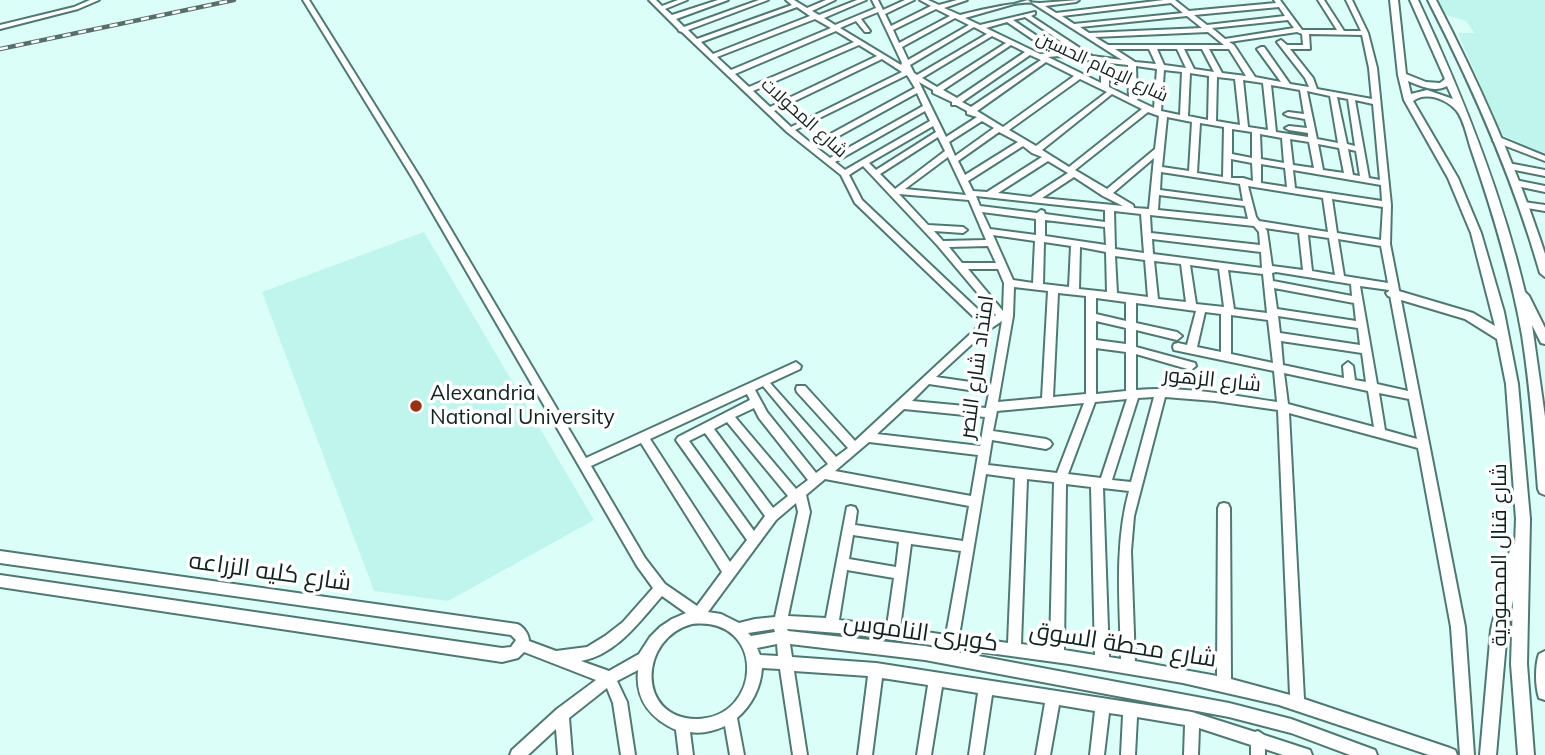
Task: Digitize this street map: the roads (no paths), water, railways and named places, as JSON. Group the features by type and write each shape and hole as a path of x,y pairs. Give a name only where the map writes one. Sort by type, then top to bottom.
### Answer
{"main road":[{"name":"شارع قنال المحمودية","path":"1394,0 1402,75 1408,100 1445,162 1468,212 1484,256 1503,337 1518,426 1523,519 1519,664 1526,755"},
{"name":"شارع قنال المحمودية","path":"1413,0 1461,109 1518,285 1537,407 1545,489"},
{"path":"1432,0 1450,32 1508,166 1524,205 1545,274"},
{"path":"1402,75 1429,86 1443,86 1449,79"},
{"path":"1408,100 1414,95 1432,94 1447,99 1461,109"},
{"path":"1518,285 1545,340"},
{"path":"1392,290 1469,316 1503,337"},
{"path":"1488,755 1499,630 1523,519"},
{"path":"1545,659 1545,692"}],"street":[{"path":"0,27 76,8 96,0"},
{"path":"306,0 417,179 641,562 673,599 701,615 721,620 737,630 749,643 755,661 755,673 748,697 730,717 706,726 681,725 662,715 649,699 644,678 647,657 656,641 669,628 701,615 729,572 772,516 855,448 987,324 1005,316 894,191 864,162"},
{"name":"شارع المحولات","path":"652,0 790,130 844,174 864,207 987,324"},
{"path":"661,8 684,0"},
{"path":"671,18 725,0"},
{"path":"681,30 765,0"},
{"path":"695,42 794,3 810,0"},
{"path":"806,10 832,0"},
{"path":"712,57 863,0"},
{"path":"730,73 879,7 911,0"},
{"name":"شارع الإمام الحسين","path":"923,0 1160,114 1256,131 1312,136"},
{"path":"889,30 937,7 964,0"},
{"path":"897,47 958,16 1025,0"},
{"path":"1035,2 1076,0"},
{"path":"1056,15 1184,0"},
{"path":"1244,0 1277,31"},
{"path":"1321,0 1342,33"},
{"name":"شارع قنال المحمودية","path":"1349,0 1365,33 1377,102 1387,205 1385,244 1458,627 1467,755"},
{"path":"1172,1 1231,47 1252,79"},
{"path":"1035,2 1132,63"},
{"path":"1073,26 1278,2 1301,32 1307,47 1282,44 1309,78 1314,90"},
{"path":"794,3 1106,194 1145,211"},
{"name":"امتداد شارع النصر","path":"879,7 972,199 1009,283 992,410 951,642"},
{"path":"909,73 978,26 1046,9"},
{"path":"1026,15 1093,58"},
{"path":"857,18 867,31"},
{"path":"1088,35 1208,29 1264,19 1290,18"},
{"path":"1008,20 1059,54"},
{"path":"1223,41 1277,31 1365,33"},
{"path":"790,130 993,33"},
{"path":"936,91 1012,42"},
{"path":"749,90 858,43"},
{"path":"1107,47 1231,47"},
{"path":"1152,47 1161,67 1158,169 1155,192 1145,211 1153,302"},
{"path":"1180,47 1189,71 1184,118"},
{"path":"1204,47 1216,74 1212,123"},
{"path":"1261,49 1287,85"},
{"path":"955,103 1031,51"},
{"path":"970,112 1043,58 1059,54 1239,77 1377,102"},
{"path":"770,110 881,57"},
{"path":"1034,150 1109,90 1105,60"},
{"path":"1132,63 1133,102"},
{"path":"875,174 1000,130 1080,75"},
{"path":"1239,77 1244,128"},
{"path":"1267,82 1272,133"},
{"path":"1303,88 1319,172"},
{"path":"811,148 917,90"},
{"path":"1332,94 1349,177"},
{"path":"1351,97 1365,179"},
{"path":"829,162 926,107"},
{"path":"1037,200 1147,108"},
{"path":"1288,114 1308,117"},
{"path":"894,191 981,118"},
{"path":"1193,174 1196,120"},
{"path":"844,174 934,122"},
{"path":"1227,178 1228,126"},
{"path":"1256,131 1257,183"},
{"path":"1288,132 1292,188"},
{"path":"1312,136 1360,149"},
{"path":"1496,139 1545,159"},
{"path":"963,180 1022,143"},
{"path":"1106,194 1159,150"},
{"path":"1227,156 1385,183"},
{"path":"989,195 1047,158"},
{"path":"1508,166 1545,173"},
{"path":"1158,169 1387,205"},
{"path":"1243,181 1255,223 1263,231 1283,407 1297,704"},
{"path":"1515,183 1545,189"},
{"path":"894,191 972,199 1041,217 1110,225"},
{"path":"1155,192 1249,204"},
{"path":"972,199 989,195 1109,207 1255,223 1385,244"},
{"path":"1327,195 1340,279"},
{"path":"1037,200 1042,239 1038,287"},
{"path":"1524,205 1545,208"},
{"path":"1109,207 1112,296"},
{"path":"926,228 963,230"},
{"path":"1303,230 1308,274"},
{"path":"986,231 1102,247 1149,257 1268,271 1276,269 1392,290"},
{"path":"1147,236 1265,249"},
{"path":"942,244 991,243"},
{"path":"1074,291 1076,244"},
{"path":"1185,261 1197,307 1191,350"},
{"path":"960,266 1001,266"},
{"path":"1223,266 1228,311 1226,357"},
{"path":"1355,282 1380,433"},
{"path":"1009,283 1362,325"},
{"path":"1269,284 1358,300"},
{"path":"1047,402 1053,289"},
{"path":"1057,656 1060,479 1091,399 1091,293"},
{"path":"1102,662 1101,484 1132,395 1131,299"},
{"path":"1091,316 1131,326 1178,342 1191,350 1413,396"},
{"path":"1275,336 1366,350"},
{"path":"1091,343 1131,349 1191,366"},
{"path":"584,464 796,366"},
{"path":"1348,366 1350,383"},
{"path":"926,380 995,390"},
{"path":"768,386 835,464"},
{"path":"801,389 855,448"},
{"path":"1128,666 1125,551 1128,516 1161,392"},
{"name":"شارع الزهور","path":"901,404 992,410 1047,402 1161,392 1283,407 1423,445"},
{"path":"753,539 683,441 684,438 728,416 753,397 819,477 976,502"},
{"path":"728,416 798,495 804,512 781,630 800,755"},
{"path":"706,427 772,516"},
{"path":"987,435 1046,444"},
{"path":"643,437 729,572"},
{"path":"866,437 985,451"},
{"path":"981,469 1134,487"},
{"path":"1014,650 1021,474"},
{"path":"1224,508 1224,684"},
{"path":"831,626 851,511"},
{"path":"848,530 968,547"},
{"path":"893,634 906,538"},
{"name":"شارع كليه الزراعه","path":"0,556 511,629 521,634 522,645 609,678"},
{"path":"842,563 901,574"},
{"path":"0,581 502,655 513,654 522,645"},
{"path":"556,658 589,653 610,641 628,626 661,588"},
{"path":"737,630 748,625 781,630"},
{"name":"شارع محطة السوق","path":"781,630 831,626 1128,666 1224,684 1297,704 1450,755"},
{"name":"كوبرى الناموس","path":"749,643 781,630 925,653 1229,710 1291,726 1370,755"},
{"path":"517,755 609,678 647,657"},
{"path":"755,661 876,670 1192,719 1305,755"},
{"path":"865,755 876,670"},
{"path":"609,678 620,702 628,755"},
{"path":"924,755 936,680"},
{"path":"976,755 986,688"},
{"path":"1043,755 1054,698"},
{"path":"1097,755 1103,706"},
{"path":"1128,755 1130,710"},
{"path":"562,715 565,755"},
{"path":"730,717 737,755"},
{"path":"1191,755 1192,719"},
{"path":"681,725 685,755"},
{"path":"1258,738 1258,755"}],"railway":[{"path":"0,49 234,0"}],"place":[{"name":"Alexandria National University","path":"416,406"}]}
